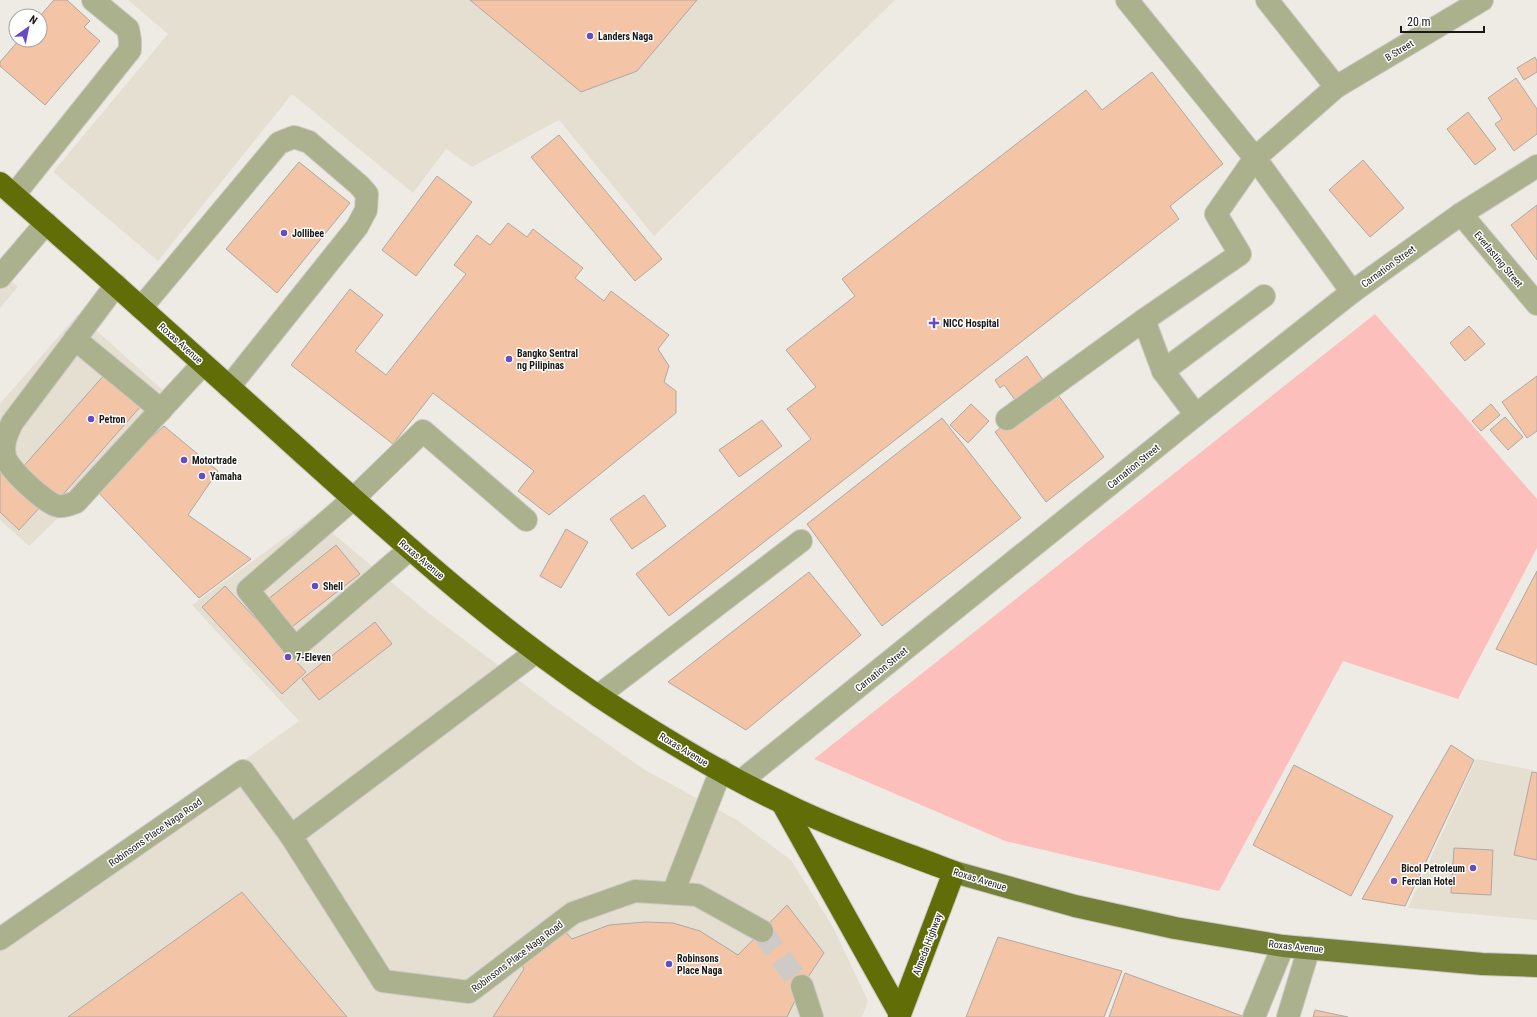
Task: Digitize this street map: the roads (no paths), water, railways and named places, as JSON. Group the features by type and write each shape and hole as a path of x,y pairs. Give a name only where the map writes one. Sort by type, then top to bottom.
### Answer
{"highway":[{"name":"Roxas Avenue","path":"7,189 410,549 536,652 633,719 721,770 782,803 850,832 954,872"},
{"path":"782,803 900,1015"},
{"name":"Almeda Highway","path":"900,1015 954,872"}],"main road":[{"name":"Roxas Avenue","path":"954,872 1075,906 1175,928 1283,946 1482,964 1537,966"}],"street":[{"path":"7,189 130,50 128,29 93,0"},
{"path":"1127,0 1255,158 1352,292"},
{"path":"1267,0 1336,87"},
{"name":"B Street","path":"1144,320 1240,254 1216,214 1255,158 1336,87 1482,0"},
{"path":"141,308 279,143 294,137 309,142 359,184 367,194 366,210 357,227 229,387"},
{"name":"Carnation Street","path":"741,781 1196,415 1352,292 1461,214 1537,166"},
{"name":"Everlasting Street","path":"1461,214 1537,304"},
{"path":"0,277 46,223"},
{"path":"116,285 12,423 5,439 5,457 21,478 48,502 58,506 65,506 76,502 203,364"},
{"path":"1163,371 1264,296"},
{"path":"1007,419 1144,320 1163,371 1196,415"},
{"path":"75,340 161,410"},
{"path":"410,549 295,648 248,590 353,499 423,431 526,520"},
{"path":"598,696 801,541"},
{"path":"291,836 536,652"},
{"path":"673,894 721,770"},
{"name":"Robinsons Place Naga Road","path":"0,939 243,771 291,836 383,981 469,992 574,914 635,891 697,895 762,931"},
{"path":"1254,1017 1283,946"},
{"path":"1288,1017 1308,948"},
{"path":"802,986 812,1017"}],"tunnel":[{"path":"762,931 802,986"}],"place":[{"name":"Landers Naga","path":"590,36"},
{"name":"Jollibee","path":"284,233"},
{"name":"NICC Hospital","path":"934,323"},
{"name":"Bangko Sentral ng Pilipinas","path":"509,359"},
{"name":"Petron","path":"91,419"},
{"name":"Motortrade","path":"184,460"},
{"name":"Yamaha","path":"202,476"},
{"name":"Shell","path":"315,586"},
{"name":"7-Eleven","path":"288,657"},
{"name":"Bicol Petroleum","path":"1473,868"},
{"name":"Fercian Hotel","path":"1394,881"},
{"name":"Robinsons Place Naga","path":"669,964"}]}
